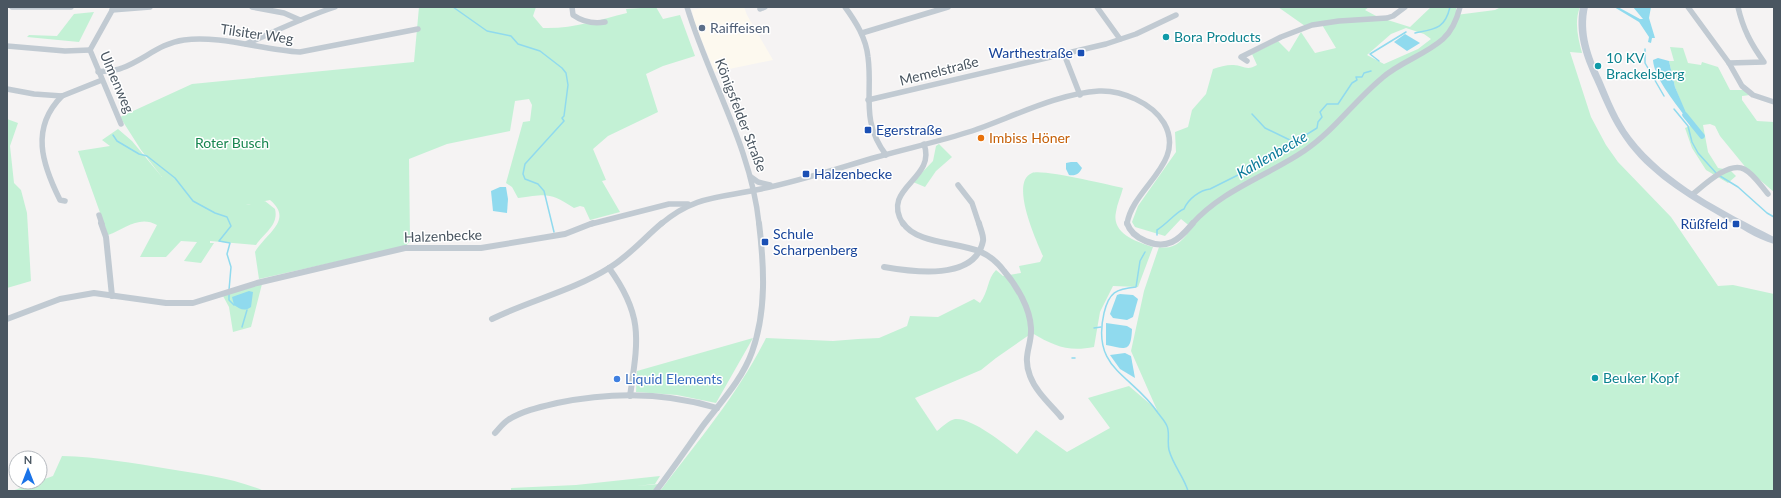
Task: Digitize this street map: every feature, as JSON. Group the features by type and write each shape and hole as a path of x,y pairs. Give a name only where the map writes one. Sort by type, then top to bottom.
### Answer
{"main road":[{"path":"1584,7 1581,17 1581,31 1586,50 1623,132 1647,159 1693,194 1774,241"}],"street":[{"path":"7,8 71,7"},
{"path":"113,9 150,7"},
{"path":"252,7 284,13 300,20"},
{"path":"246,44 276,32 300,20 335,7"},
{"path":"572,7 573,15 583,22 598,24 606,22"},
{"name":"Königsfelder Straße","path":"656,491 738,379 752,353 760,326 762,267 760,219 754,190 742,146 711,74 687,7"},
{"path":"845,7 862,33 867,50 869,65 868,100 876,138 886,155"},
{"path":"862,33 948,7"},
{"path":"1097,7 1120,39"},
{"path":"1246,61 1241,57 1276,39 1302,29 1323,23 1387,18 1393,16 1405,7"},
{"path":"492,319 509,310 542,300 582,283 609,268 632,252 673,214 690,204 709,198 776,185 886,155 982,128 1033,107 1080,95 1104,91 1126,96 1150,108 1161,119 1170,132 1172,148 1168,159 1138,197 1127,215 1126,223 1130,230 1144,240 1165,244 1172,243 1180,238 1203,211 1224,196 1301,153 1319,140 1393,69 1442,40 1451,31 1457,21 1460,7"},
{"path":"1688,7 1730,63 1740,83 1747,91 1761,99 1774,102"},
{"path":"1730,63 1764,62 1751,45 1743,27 1738,7"},
{"name":"Ulmenweg","path":"113,9 90,50 121,124"},
{"name":"Memelstraße","path":"868,100 1064,54 1120,39 1176,15"},
{"name":"Tilsiter Weg","path":"98,72 122,68 153,50 177,41 215,40 282,51 300,52 418,30"},
{"path":"7,46 65,51 90,50"},
{"path":"1064,54 1080,95"},
{"path":"7,89 34,94 62,96 102,80"},
{"path":"62,96 55,104 40,138 53,185 60,200 65,201"},
{"path":"924,144 928,150 927,163 898,198 897,210 900,219 905,226 918,235 978,251 991,257 1015,286 1022,300 1031,328 1027,349 1027,363 1031,380 1061,417"},
{"path":"1693,194 1726,170 1734,168 1744,169 1768,194"},
{"path":"751,177 763,184 776,185"},
{"path":"884,267 907,271 940,272 961,266 978,251 983,240 977,218 971,199 966,191 958,186"},
{"name":"Halzenbecke","path":"7,319 43,304 70,296 94,294 175,304 193,303 291,275 405,248 475,249 565,234 595,222 669,204 690,204"},
{"path":"99,215 106,237 112,296"},
{"path":"609,268 626,294 635,323 636,350 630,396"},
{"path":"495,433 508,420 527,412 551,405 585,399 630,396 675,398 717,408"}],"shaded area":[{"path":"708,7 744,7 747,15 773,60 715,72 695,25 692,10"}],"green space":[{"name":"Roter Busch","path":"419,7 536,7 533,16 543,28 585,24 627,13 626,9 656,7 663,19 680,15 695,56 663,66 646,74 658,112 608,136 593,149 606,180 602,181 620,212 590,220 584,207 580,206 574,208 553,197 542,195 518,198 512,187 506,183 523,122 530,121 532,105 529,99 515,101 510,131 447,144 409,159 410,241 406,246 259,279 255,252 279,220 277,207 270,200 265,201 275,209 275,220 256,245 210,241 210,243 214,243 201,263 184,261 197,242 181,241 166,257 140,257 157,225 150,222 138,222 108,235 78,151 110,146 102,140 118,129 132,141 162,177 141,150 120,117 192,84 414,62"},
{"path":"1278,7 1369,7 1365,10 1378,17 1410,27 1431,7 1456,7 1456,15 1495,10 1501,7 1580,7 1577,24 1582,53 1570,52 1591,117 1606,145 1618,162 1671,217 1718,286 1733,285 1774,294 1774,491 660,491 730,398 755,359 766,338 833,341 879,338 907,326 910,316 938,317 974,299 980,303 983,299 991,277 996,270 1003,276 1021,273 1019,266 1040,262 1043,256 1027,213 1023,188 1026,179 1032,173 1038,172 1062,175 1123,188 1116,212 1118,226 1133,240 1153,247 1138,287 1113,286 1100,312 1094,347 1076,349 1062,347 1032,333 981,370 915,398 937,431 955,419 970,422 988,432 1017,454 1036,430 1067,452 1110,428 1088,398 1129,386 1157,410 1131,351 1144,291 1159,247 1170,247 1178,243 1192,228 1181,219 1165,236 1135,227 1132,222 1138,206 1176,152 1175,132 1188,127 1192,110 1206,94 1213,69 1230,65 1247,68 1253,67 1257,65 1252,54 1278,41 1289,52 1301,32 1315,53 1336,48 1321,23 1305,26","holes":["1406,28 1424,34 1431,39 1418,49 1384,64 1367,55 1391,34"]},
{"path":"94,12 79,42 27,37 29,35 57,36 74,14"},
{"path":"1670,47 1683,48 1688,63 1701,65 1702,62 1718,67 1730,90 1744,90 1750,95 1742,96 1742,100 1757,121 1774,122 1774,192 1747,169 1720,136 1715,126 1710,124 1703,125 1708,152 1718,168 1730,170 1736,176 1728,183 1706,170 1692,148 1685,128 1690,126 1675,87 1669,61 1674,61"},
{"path":"7,119 18,123 10,146 14,183 21,190 27,213 31,281 7,288"},
{"path":"939,144 952,157 936,171 925,187 913,182 933,161 936,146"},
{"path":"262,284 251,327 233,332 229,307 223,296"},
{"path":"753,338 716,403 677,395 636,392 637,371"},
{"path":"62,456 116,461 205,475 241,483 264,491 12,491 48,490 48,478 53,476"},
{"path":"660,476 655,484 636,486 659,484 653,491 511,491 511,488 576,485"}],"water":[{"path":"1614,7 1618,7 1640,19 1643,19 1633,7 1651,7 1649,18 1655,38 1652,38 1651,43 1648,42 1649,37 1639,22"},
{"path":"1405,34 1420,43 1407,51 1394,42"},
{"path":"1658,58 1669,61 1675,87 1687,115 1684,115 1670,96 1657,74 1653,60"},
{"path":"1077,162 1082,168 1075,175 1069,175 1066,169 1066,163"},
{"path":"500,187 506,187 508,199 507,213 493,211 491,191"},
{"path":"249,291 253,292 251,307 249,309 240,309 234,305 232,297"},
{"path":"1117,295 1133,295 1138,299 1133,317 1127,320 1113,318 1110,314"},
{"path":"1106,323 1127,326 1132,329 1129,346 1126,348 1118,348 1106,345"},
{"path":"1125,353 1131,356 1135,378 1120,369 1110,355"}],"waterway":[{"name":"Halzenbecke","path":"453,7 487,31 511,36 518,44 540,51 562,68 566,73 568,85 564,116 562,118 564,121 525,164 523,174 525,179 538,184 544,191 554,232"},
{"name":"Kahlenbecke","path":"1415,33 1438,27 1445,20 1450,7"},
{"name":"Kahlenbecke","path":"1379,61 1370,54 1406,32"},
{"path":"1645,49 1645,63 1664,96"},
{"name":"Kahlenbecke","path":"1157,235 1157,230 1178,212 1184,209 1188,202 1198,193 1210,189 1258,165 1317,128 1318,122 1322,117 1320,112 1327,104 1338,104 1352,83 1357,80 1356,77 1362,77 1364,73 1371,71"},
{"path":"1674,109 1688,126 1692,142 1698,153 1717,174"},
{"path":"1252,114 1265,128 1294,142"},
{"path":"1685,115 1702,136"},
{"path":"113,135 117,141 139,154 147,156 175,178 193,201 215,213 227,217 231,226 219,241 230,243 227,254 231,267 229,290"},
{"path":"1720,176 1738,187 1767,213 1774,217"},
{"name":"Kahlenbecke","path":"1145,252 1140,261 1136,287 1118,291 1108,300 1104,313 1102,332 1103,347 1116,370 1148,400 1165,422 1168,429 1168,447 1188,491"},
{"path":"229,293 229,300 234,305"},
{"path":"242,327 247,310"},
{"path":"1094,328 1101,327"}],"place":[{"name":"Raiffeisen","path":"702,28"},
{"name":"Bora Products","path":"1166,37"},
{"name":"Warthestraße","path":"1081,53"},
{"name":"10 KV Brackelsberg","path":"1598,66"},
{"name":"Egerstraße","path":"868,130"},
{"name":"Imbiss Höner","path":"981,138"},
{"name":"Halzenbecke","path":"806,174"},
{"name":"Rüßfeld","path":"1736,224"},
{"name":"Schule Scharpenberg","path":"765,242"},
{"name":"Beuker Kopf","path":"1595,378"},
{"name":"Liquid Elements","path":"617,379"}]}
